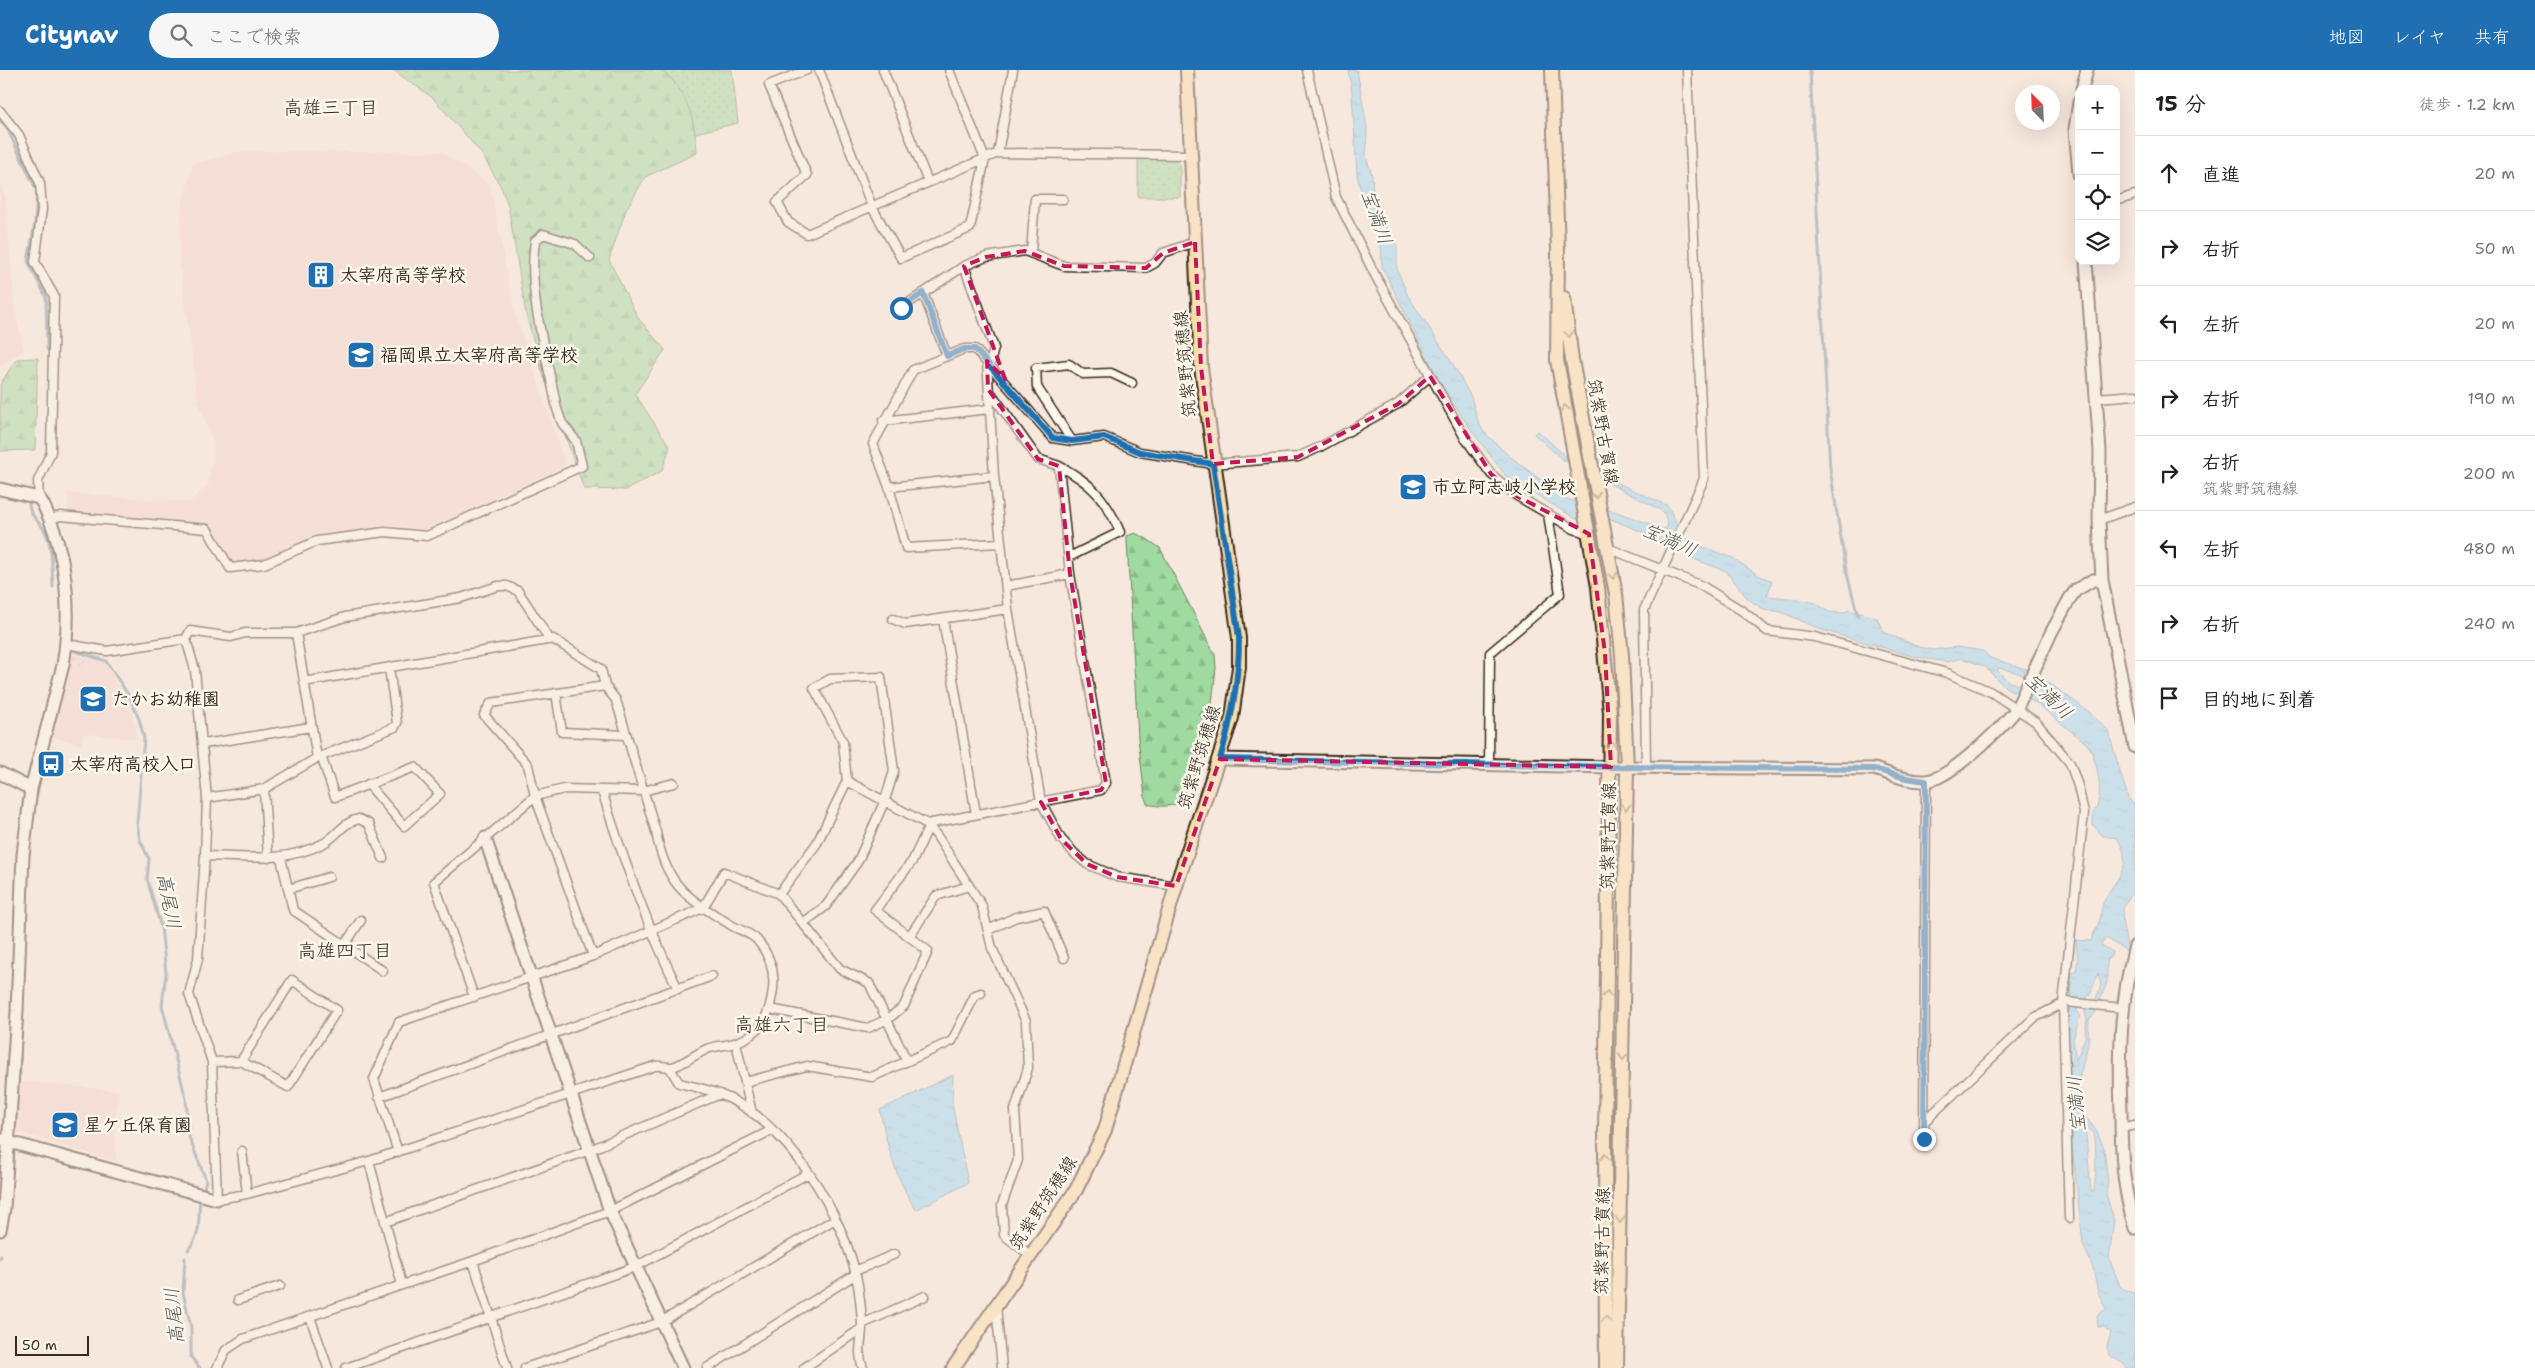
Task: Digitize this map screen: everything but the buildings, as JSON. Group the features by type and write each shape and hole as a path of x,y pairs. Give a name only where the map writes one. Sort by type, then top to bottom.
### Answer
{"main road":[{"name":"筑紫野筑穂線","path":"953,1368 1076,1190 1106,1130 1176,886 1220,759 1232,718 1239,667 1239,638 1213,464 1201,367 1187,70"},
{"name":"筑紫野古賀線","path":"1552,70 1558,251 1557,360 1598,587 1610,713 1611,767 1605,1136 1606,1368"},
{"name":"筑紫野古賀線","path":"1558,251 1572,360 1608,548 1622,655 1627,767 1617,1368"}],"street":[{"path":"807,70 769,84 807,175 777,202 788,222 807,234 998,153 1190,156"},
{"path":"818,70 872,207 901,258 970,228 985,159 949,70"},
{"path":"883,70 928,182"},
{"path":"998,153 1013,70"},
{"path":"1307,70 1336,197 1430,376 1465,438 1492,474 1517,496 1574,529 1588,529"},
{"path":"1646,766 1647,653 1644,610 1704,479 1687,70"},
{"path":"2083,85 2086,70"},
{"path":"0,111 19,136 40,183 42,209 35,262 52,288 54,296 51,452 38,481 39,498 50,519 62,554 66,590 66,644 63,665 31,789 19,897 17,1011 4,1140 4,1209 0,1230"},
{"path":"2120,200 2135,195"},
{"path":"1031,252 1035,199 1063,199"},
{"path":"50,519 60,516 208,529 230,568 264,564 318,541 385,532 428,536 582,466 576,441 562,423 557,409 535,297 532,260 535,241 543,234 575,244 590,258"},
{"path":"901,308 964,266 986,257 1031,252 1064,266 1146,268 1154,263 1163,253 1195,242"},
{"path":"2086,265 2100,451 2099,520 2102,580 2135,747"},
{"path":"964,266 994,348 988,363 988,389 1000,543 1008,609 1041,802 1061,839 1088,864 1117,877 1176,886"},
{"path":"923,293 947,356"},
{"path":"1000,543 906,548 889,487 873,444 883,421 912,370 970,348 980,352 1053,438 1072,441 1104,437 1140,452 1213,464 1298,456 1320,447 1398,404 1430,376"},
{"path":"1072,441 1037,387 1036,368 1069,364 1083,374 1111,373 1132,383"},
{"path":"988,389 1038,459 1059,466 1081,477 1097,492 1111,511 1120,532 1069,557"},
{"path":"2097,398 2135,395"},
{"path":"883,421 989,409"},
{"path":"928,825 1101,790 1106,783 1070,574 1059,466"},
{"path":"889,487 994,476"},
{"path":"0,489 39,498"},
{"path":"2099,520 2135,506"},
{"path":"1489,764 1490,653 1560,594 1548,514"},
{"path":"1608,548 1664,568 1702,586 1744,612 1767,631 1815,637 1948,673 1991,692 2017,707 2036,722 2070,763 2078,786 2084,813 2064,1003 2069,1218"},
{"path":"1006,586 1070,574"},
{"path":"1220,759 1611,767 1874,769 1906,778 1926,781 1939,776 1959,764 2017,707 2051,633 2076,590 2092,580 2102,580"},
{"path":"217,1199 212,1062 189,994 198,959 207,798 195,670 186,639 190,631 231,637 244,633 296,634 345,617 461,598 498,586 507,586 518,591 550,640"},
{"path":"893,619 905,624 943,620 1008,609"},
{"path":"943,620 976,814"},
{"path":"296,634 311,727 319,757 335,797 368,784 415,767 440,794 404,826 368,784"},
{"path":"66,644 107,651 186,639"},
{"path":"4,1140 217,1199 247,1194 369,1161 655,1066 670,1068 708,1048 736,1043 758,1029 770,1009 773,978 767,953 756,938 703,908 685,895 669,872 658,848 656,832 616,700 605,686 600,669 553,640 550,640 304,682"},
{"path":"207,798 264,788 319,757 395,727 397,723 389,668"},
{"path":"779,894 817,843 847,781 843,742 814,688 830,680 881,677 894,771 885,800 858,861 826,906 802,923"},
{"path":"593,956 535,796 528,765 484,714 491,703 605,686"},
{"path":"556,693 562,732 626,735"},
{"path":"203,744 311,727"},
{"path":"0,773 31,789"},
{"path":"847,781 928,825 955,860 982,906 992,948 1026,1021 1028,1068 1015,1110 1018,1160 1002,1205 1004,1235 1030,1255"},
{"path":"1924,1139 1926,781"},
{"path":"474,997 434,882 535,796 564,789 643,791 674,783"},
{"path":"264,788 268,858"},
{"path":"602,791 623,860 650,932 678,989"},
{"path":"205,856 281,858 325,843 346,824 359,819 369,824 383,858"},
{"path":"770,1009 868,1028 888,1019 904,1006 928,951 875,910 913,860 928,825"},
{"path":"485,838 610,1212 683,1368"},
{"path":"281,858 294,910 383,971"},
{"path":"398,1152 374,1079 399,1022 593,956 703,908 724,872 779,894 840,969 869,983 907,1061"},
{"path":"288,889 328,877"},
{"path":"908,937 936,896 969,886"},
{"path":"988,930 1016,917 1044,911 1064,958"},
{"path":"346,944 361,920"},
{"path":"2135,946 2120,1008 2122,1168 2135,1228"},
{"path":"380,1097 712,976"},
{"path":"212,1062 241,1061 288,1087 337,1010 292,980 241,1061"},
{"path":"736,1043 745,1082 807,1066 872,1077 952,1041 975,996 980,993"},
{"path":"1924,1122 2034,1018 2064,1003 2120,1008"},
{"path":"670,1068 679,1083 720,1094 752,1113 772,1130 810,1173 824,1194 855,1272 862,1326 859,1352 862,1368"},
{"path":"746,1088 752,1113"},
{"path":"385,1222 590,1150 720,1094"},
{"path":"2121,1128 2135,1125"},
{"path":"217,1368 226,1350 243,1339 473,1262 610,1212 772,1130"},
{"path":"242,1151 247,1194"},
{"path":"369,1161 402,1285"},
{"path":"346,1368 635,1267 810,1173"},
{"path":"525,1368 661,1322 835,1219"},
{"path":"707,1368 855,1272 895,1254"},
{"path":"473,1262 489,1317 507,1368"},
{"path":"238,1300 280,1286"},
{"path":"804,1368 862,1326 925,1296"},
{"path":"996,1306 1002,1368"},
{"path":"310,1317 328,1368"}],"highlighted area":[{"path":"1195,242 1201,367 1213,464 1298,457 1398,404 1430,376 1491,474 1517,496 1589,534 1605,653 1611,767 1220,759 1176,886 1117,877 1087,864 1061,839 1041,802 1101,790 1106,783 1070,574 1059,466 1038,459 988,389 987,361 1005,379 964,266 986,257 1025,251 1064,266 1146,268 1163,253"}],"shaded area":[{"name":"福岡県立太宰府高等学校","path":"241,151 442,152 490,184 514,310 566,465 425,530 394,525 315,536 268,559 233,564 210,524 68,512 68,493 189,502 208,485 214,446 198,401 179,259 182,204 193,164"},
{"path":"0,183 6,197 14,304 24,350 0,366"},
{"name":"たかお幼稚園","path":"73,653 105,663 131,708 138,739 83,734 81,745 50,736"},
{"path":"74,656 87,660 85,667 71,664"},
{"name":"星ケ丘保育園","path":"19,1081 120,1091 114,1121 117,1162 17,1132"}],"green space":[{"path":"393,70 661,70 677,86 684,97 692,119 697,153 645,177 626,210 609,260 638,318 665,350 635,394 670,447 662,471 626,490 584,489 541,368 526,314 508,205 500,185 481,153 433,98"},
{"path":"516,70 732,70 738,123 597,156"},
{"path":"1138,158 1175,158 1180,165 1180,197 1138,197"},
{"path":"38,358 35,450 0,451 0,385 16,359"},
{"path":"1135,533 1160,548 1215,655 1216,668 1210,717 1198,774 1192,789 1184,799 1166,806 1147,804 1138,738 1127,541 1127,536"}],"water":[{"name":"宝満川","path":"1348,70 1357,70 1367,127 1366,157 1372,175 1374,210 1395,240 1397,247 1397,269 1408,296 1451,361 1471,397 1479,424 1484,432 1508,455 1566,499 1611,510 1664,529 1668,526 1665,515 1659,509 1563,460 1534,434 1538,431 1565,456 1600,475 1668,506 1685,541 1731,557 1758,575 1772,581 1767,596 1816,603 1829,612 1843,613 1849,610 1877,618 1883,632 1919,647 1933,650 1957,647 1983,651 1990,658 2029,670 2042,678 2089,712 2108,730 2128,798 2135,805 2135,892 2125,905 2122,920 2128,952 2106,938 2101,945 2113,952 2107,962 2107,982 2095,1013 2089,1020 2088,1044 2078,1083 2082,1113 2096,1130 2104,1148 2108,1182 2106,1194 2114,1220 2109,1258 2120,1286 2126,1291 2135,1293 2135,1368 2126,1368 2124,1364 2109,1355 2107,1346 2111,1333 2104,1327 2098,1327 2097,1316 2106,1309 2098,1292 2093,1268 2083,1244 2073,1155 2069,1155 2068,1017 2072,997 2070,996 2072,973 2076,971 2078,960 2076,940 2091,941 2101,917 2103,903 2119,877 2124,864 2122,848 2117,838 2103,836 2093,825 2093,813 2099,799 2099,779 2091,750 2087,744 2036,703 2005,687 1984,666 1961,658 1948,662 1916,657 1822,630 1781,612 1763,609 1747,598 1726,571 1696,560 1666,542 1611,519 1576,519 1506,476 1471,430 1440,383 1382,267 1381,238 1362,195 1357,175 1352,93","holes":["1999,668 2020,674 2029,680 2034,690 2009,682 1997,670","2098,973 2101,986 2091,1011 2086,999 2091,992","2081,999 2087,1019 2085,1037 2076,1061 2073,1039 2080,1016 2075,1006","2085,1125 2094,1133 2095,1138 2095,1182 2093,1192 2091,1190"]},
{"path":"953,1075 952,1103 968,1183 916,1210 893,1162 880,1110"}],"waterway":[{"path":"1810,70 1830,469 1846,570 1858,616"},
{"path":"0,120 6,126 37,191 35,223 28,261 46,297 47,349"},
{"path":"29,504 32,514 43,528 49,541 53,587"},
{"name":"高尾川","path":"72,650 106,661 129,696 139,719 144,738 137,823 140,840 149,859 147,879 161,927 166,973 162,1005 186,1099 189,1137 206,1180 204,1188"},
{"path":"33,814 43,765"},
{"path":"28,863 30,840"},
{"path":"20,1044 20,1074"},
{"path":"9,1207 13,1155"},
{"name":"高尾川","path":"188,1250 198,1232 200,1201"},
{"name":"高尾川","path":"185,1258 183,1292 191,1327 191,1357 200,1368"}],"place":[{"name":"太宰府高等学校","path":"321,275"},
{"name":"福岡県立太宰府高等学校","path":"361,355"},
{"name":"市立阿志岐小学校","path":"1413,487"},
{"name":"たかお幼稚園","path":"93,699"},
{"name":"太宰府高校入口","path":"51,764"},
{"name":"星ケ丘保育園","path":"65,1125"}],"district":[{"name":"高雄三丁目","path":"331,107"},
{"name":"高雄四丁目","path":"345,950"},
{"name":"高雄六丁目","path":"782,1024"}],"route":[{"path":"901,308 923,293 947,356 970,348 980,352 1053,438 1072,441 1104,437 1140,452 1213,464 1239,638 1239,667 1232,718 1220,759 1611,767 1874,769 1906,778 1926,781 1924,1139"}]}
